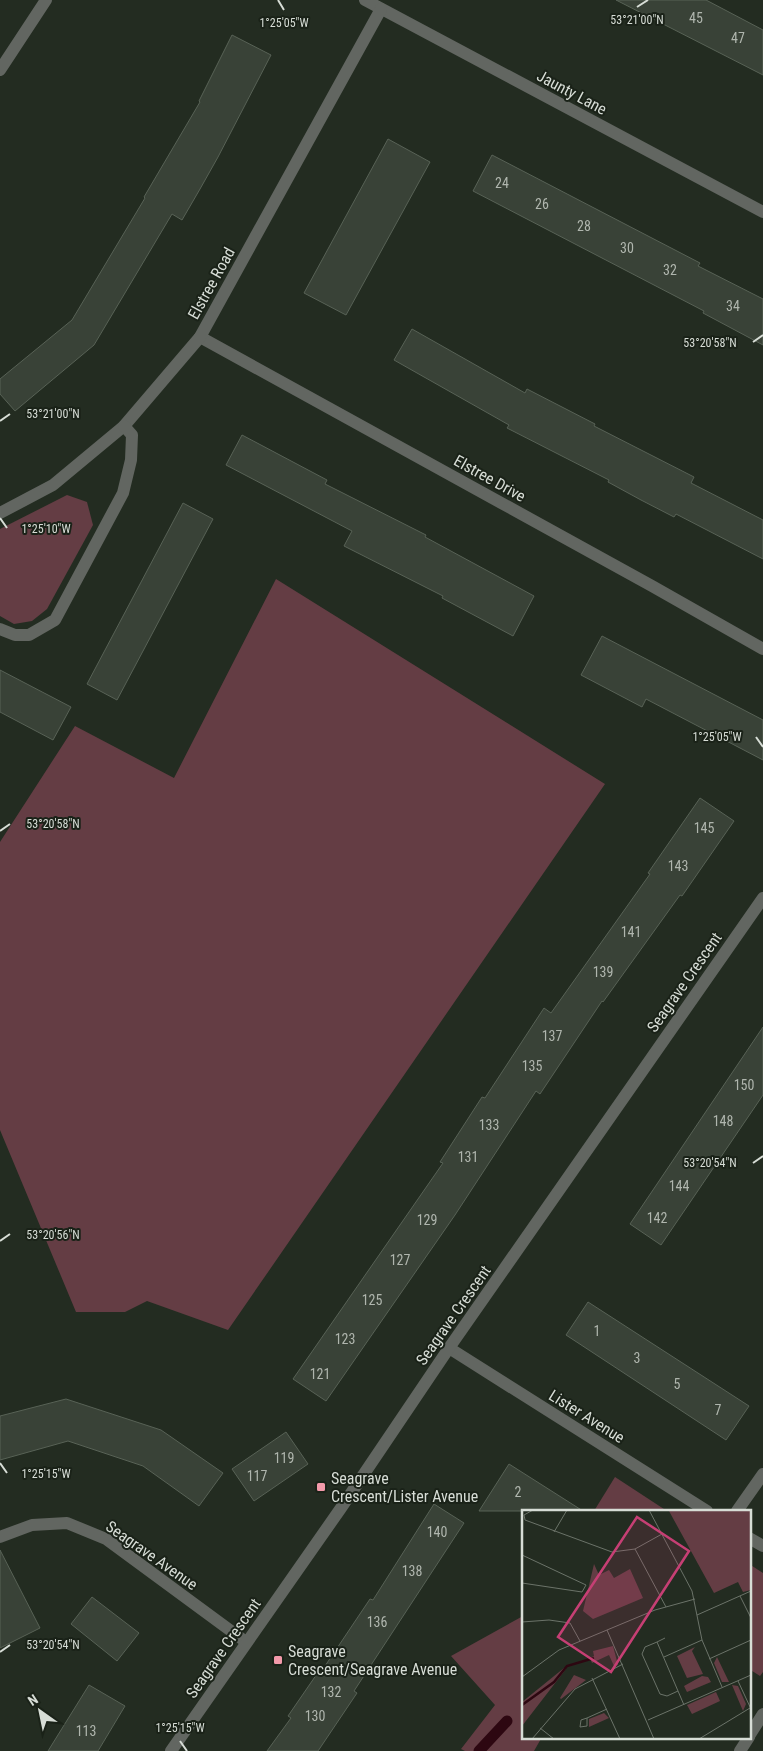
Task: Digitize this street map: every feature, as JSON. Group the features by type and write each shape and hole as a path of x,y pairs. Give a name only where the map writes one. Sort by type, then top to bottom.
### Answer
{"street":[{"path":"0,70 46,0"},
{"name":"Jaunty Lane","path":"365,0 763,212"},
{"name":"Elstree Road","path":"0,513 53,485 124,426 200,336 381,9"},
{"name":"Elstree Drive","path":"200,336 763,649"},
{"path":"0,629 15,635 29,634 55,620 123,493 131,460 132,444 132,435 124,426"},
{"name":"Seagrave Crescent","path":"171,1751 763,898"},
{"name":"Lister Avenue","path":"449,1348 705,1510"},
{"path":"738,1510 763,1474"},
{"name":"Seagrave Avenue","path":"0,1537 32,1525 67,1523 106,1539 246,1642"},
{"path":"750,1539 763,1546"},
{"path":"750,1735 763,1714"},
{"path":"740,1751 748,1738"}],"shaded area":[{"path":"67,495 87,502 93,525 47,609 32,621 14,624 0,616 0,529"},
{"path":"276,579 605,784 228,1330 147,1301 125,1312 76,1312 0,1130 0,842 75,726 174,778"},
{"path":"615,1477 665,1510 595,1510"},
{"path":"750,1565 763,1573 763,1672 760,1676 750,1670"},
{"path":"522,1617 522,1738 541,1738 534,1751 465,1751 461,1749 495,1705 451,1656"}],"building":[{"path":"616,0 706,0 763,30 763,75"},
{"path":"232,35 271,55 200,189 182,220 172,214 94,345 15,411 0,394 0,379 72,320 200,102"},
{"path":"388,139 430,162 346,315 304,293"},
{"path":"492,155 700,263 698,266 763,299 763,345 703,313 704,311 473,191"},
{"path":"412,329 525,393 527,389 694,477 691,483 763,520 763,559 676,514 674,517 608,482 609,480 507,428 509,425 394,360"},
{"path":"242,435 327,480 325,484 426,535 425,537 534,596 513,636 442,598 443,596 344,546 352,531 226,465"},
{"path":"183,503 213,519 117,700 87,684"},
{"path":"602,636 763,720 763,760 646,699 642,707 581,675"},
{"path":"0,670 71,707 53,740 0,712"},
{"path":"700,798 734,821 682,896 680,895 602,1001 540,1094 536,1091 455,1215 326,1401 293,1379 443,1163 440,1162 482,1097 485,1098 544,1008 551,1013 650,874 648,873"},
{"path":"763,1027 763,1095 661,1245 630,1224"},
{"path":"588,1302 749,1406 726,1440 566,1335"},
{"path":"66,1399 161,1430 223,1473 199,1506 143,1466 68,1441 0,1460 0,1416"},
{"path":"286,1432 308,1464 254,1501 232,1469"},
{"path":"509,1464 581,1510 522,1510 479,1511"},
{"path":"434,1504 464,1523 354,1691 357,1693 318,1751 267,1751 291,1718 288,1716 321,1668 323,1669 370,1599 373,1600"},
{"path":"0,1550 40,1628 0,1648"},
{"path":"92,1597 139,1633 117,1661 71,1624"},
{"path":"89,1685 125,1706 98,1751 48,1751"}],"waterway":[{"path":"479,1751 507,1721"}],"place":[{"name":"Seagrave Crescent/Lister Avenue","path":"321,1487"},
{"name":"Seagrave Crescent/Seagrave Avenue","path":"278,1660"}]}
